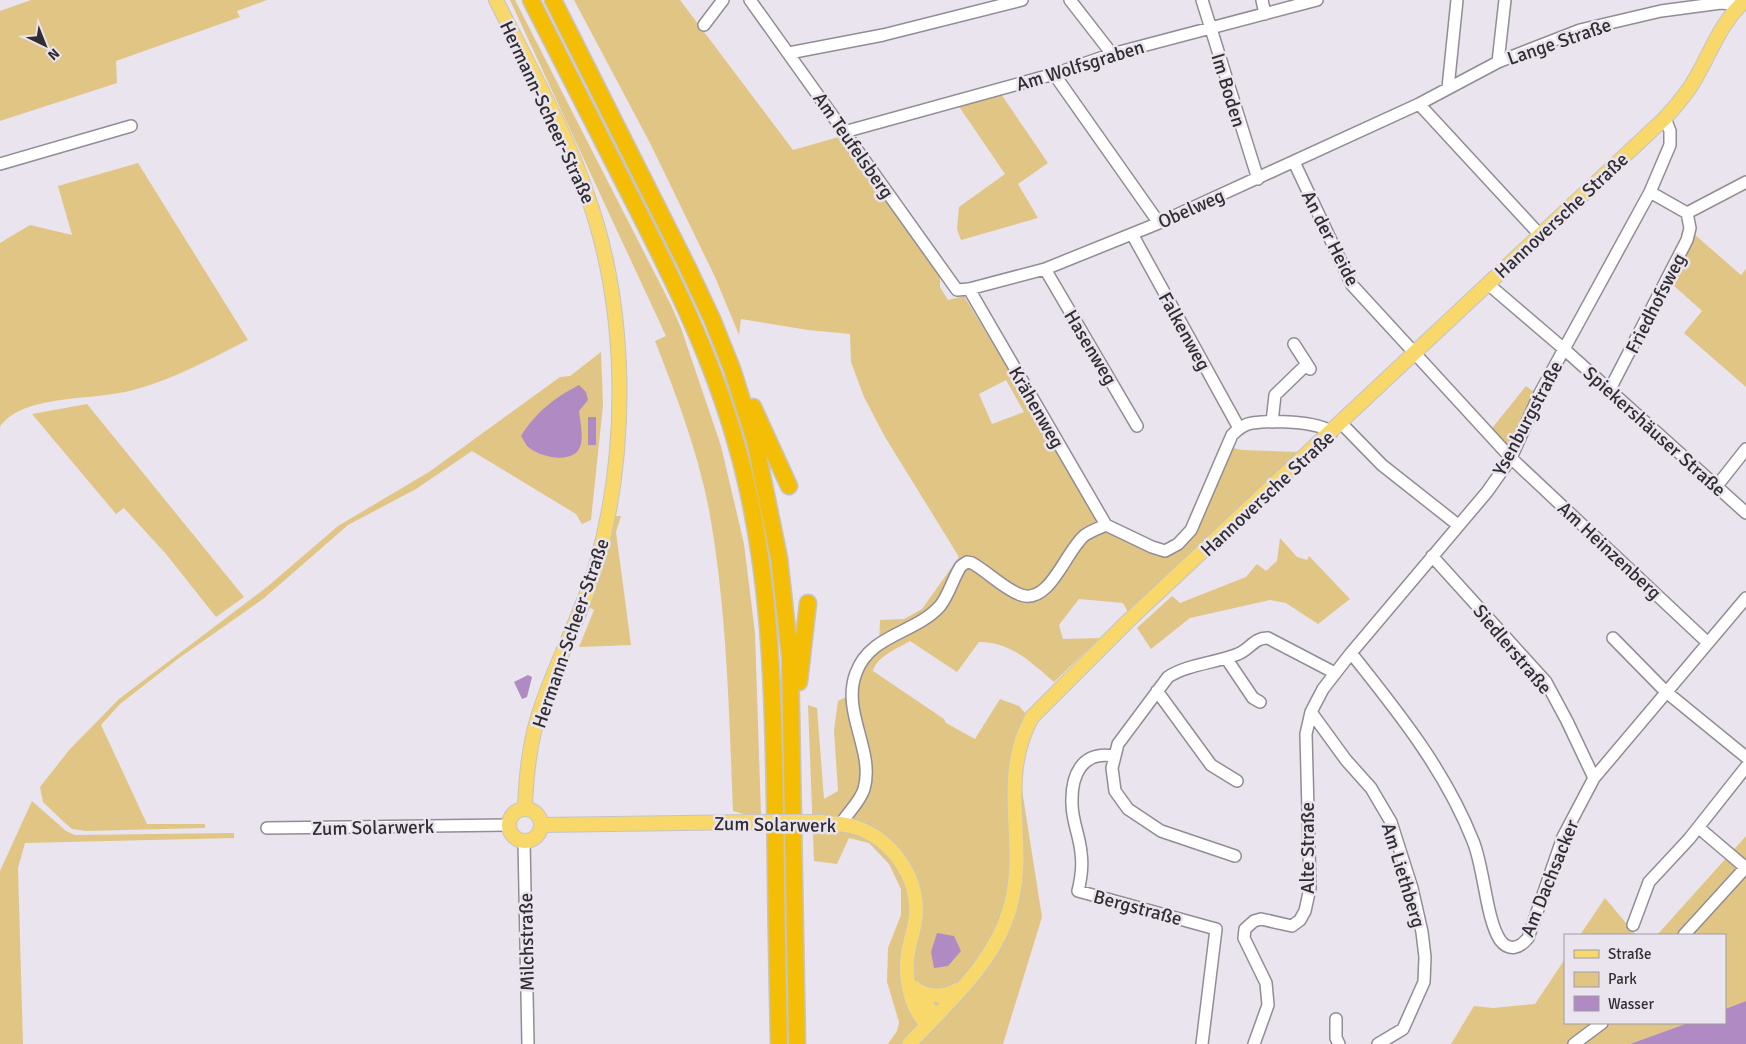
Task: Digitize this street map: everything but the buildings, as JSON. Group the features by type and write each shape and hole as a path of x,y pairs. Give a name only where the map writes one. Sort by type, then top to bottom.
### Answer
{"highway":[{"path":"531,0 673,278 696,328 715,375 734,436 753,511 766,605 774,716 779,1044"},
{"path":"553,0 688,268 732,369 759,418 789,486"},
{"path":"732,369 755,441 771,508 779,558 790,656 798,1044"},
{"path":"792,714 799,680 808,603"}],"main road":[{"name":"Hermann-Scheer-Straße","path":"496,0 576,165 594,215 605,252 613,296 619,396 616,464 605,532 585,600 541,707 528,771 525,809"},
{"name":"Hannoversche Straße","path":"909,1044 964,985 989,953 1011,904 1015,882 1015,764 1023,733 1032,717 1127,622 1665,118 1682,99 1722,28 1741,4"},
{"path":"525,809 536,814 541,825 536,836 524,841 513,835 509,825 514,814 525,809"},
{"name":"Zum Solarwerk","path":"541,825 820,822 858,828 881,841 894,853 908,875 916,906 915,924 907,959 914,1006 931,1021"},
{"path":"912,986 932,995 943,995 954,992 964,985"}],"street":[{"path":"704,25 723,0"},
{"name":"Am Teufelsberg","path":"750,0 957,290"},
{"path":"789,53 883,35 1022,0"},
{"path":"1070,0 1112,54"},
{"name":"Im Boden","path":"1202,0 1258,178"},
{"path":"1262,0 1266,14"},
{"name":"Am Wolfsgraben","path":"844,132 1054,74 1112,54 1317,0"},
{"path":"1448,88 1457,0"},
{"path":"1498,62 1505,0"},
{"name":"Lange Straße","path":"1418,104 1498,62 1580,30 1660,5 1721,2 1741,4"},
{"path":"1054,74 1160,222"},
{"path":"1418,104 1540,235"},
{"name":"Obelweg","path":"957,290 969,289 1045,269 1132,234 1418,104"},
{"name":"Ysenburgstraße","path":"1310,712 1335,673 1487,492 1511,458 1564,349 1650,192 1670,145 1670,131 1665,118"},
{"path":"0,164 131,126"},
{"name":"An der Heide","path":"1294,162 1352,285 1511,458"},
{"path":"1650,192 1687,213 1746,182"},
{"name":"Friedhofsweg","path":"1609,391 1687,240 1690,228 1687,213"},
{"name":"Falkenweg","path":"1132,234 1239,428"},
{"name":"Hasenweg","path":"1045,269 1138,426"},
{"name":"Spiekershäuser Straße","path":"1488,284 1564,349 1746,513"},
{"name":"Krähenweg","path":"969,289 1106,524"},
{"path":"1272,422 1275,395 1308,368 1294,344"},
{"path":"841,824 861,797 867,776 854,710 852,689 856,673 880,642 927,617 941,605 957,572 967,562 981,568 1020,595 1036,595 1048,586 1084,535 1106,524 1152,547 1166,551 1178,544 1191,530 1232,435 1239,428 1250,423 1272,422 1336,428 1458,525"},
{"path":"1716,487 1746,449"},
{"name":"Am Heinzenberg","path":"1511,458 1708,643"},
{"name":"Siedlerstraße","path":"1432,556 1546,682 1594,778"},
{"name":"Am Dachsacker","path":"1351,653 1426,749 1460,812 1474,842 1494,924 1500,940 1508,947 1522,945 1532,927 1563,837 1594,778 1642,724 1665,691 1746,598"},
{"path":"1235,856 1161,831 1128,809 1115,791 1112,768 1113,756 1118,744 1168,677 1178,670 1241,653 1262,637 1268,638 1335,673"},
{"path":"1613,638 1665,691 1746,757"},
{"path":"1226,658 1253,698 1260,702"},
{"path":"1157,691 1211,765 1237,780"},
{"name":"Alte Straße","path":"1254,1044 1268,1005 1266,983 1244,938 1245,929 1254,921 1261,919 1292,926 1300,920 1309,899 1311,844 1306,734 1310,712"},
{"name":"Am Liethberg","path":"1310,712 1346,760 1371,788 1391,822 1412,888 1422,932 1426,957 1424,982 1403,1029 1378,1044"},
{"name":"Bergstraße","path":"1113,756 1095,754 1088,758 1081,765 1074,783 1072,805 1082,865 1078,891 1216,929 1202,1044"},
{"path":"1633,925 1649,882 1699,828 1746,767"},
{"name":"Zum Solarwerk","path":"267,828 509,825"},
{"path":"1685,934 1746,867 1699,828"},
{"name":"Milchstraße","path":"524,841 528,1044"},
{"path":"1336,1019 1336,1038 1339,1044"},
{"path":"1574,1044 1601,1024"}],"green space":[{"path":"31,0 267,0 237,11 240,17 116,61 117,83 0,121 0,11"},
{"path":"510,0 515,0 671,305 681,328 721,446 744,544 755,633 761,814 747,815 733,811 724,625 716,552 710,515 694,448 655,341 666,336"},
{"path":"574,0 680,0 793,150 842,136 940,276 940,287 948,300 964,296 1096,515 1149,550 1179,547 1230,447 1241,450 1301,452 1128,612 1123,603 1079,599 1059,625 1063,639 1100,638 1054,682 1037,667 1011,649 1001,645 979,642 957,672 910,641 888,653 875,666 873,671 944,719 946,723 975,739 1000,699 1019,706 1025,713 1014,742 1010,763 1020,777 1042,917 1003,1044 888,1044 897,1031 899,1022 887,982 888,948 901,915 901,889 889,864 869,843 849,838 837,864 814,861 808,705 817,708 824,799 838,791 834,730 838,701 855,692 859,676 879,648 880,620 904,619 922,609 959,557 885,437 864,397 851,362 850,334 808,330 741,319 739,335 715,277 650,143","holes":["1006,380 1024,412 992,424 979,394"]},
{"path":"1001,94 1048,163 1018,184 1038,218 961,240 957,229 959,207 1005,174 958,105"},
{"path":"138,163 248,340 188,370 141,388 109,395 61,400 28,407 12,415 0,427 0,243 30,225 72,235 58,186"},
{"path":"1694,234 1741,275 1746,269 1746,387 1684,333 1702,311 1672,284"},
{"path":"601,352 603,405 591,520 582,524 576,514 472,451 416,489 348,525 263,599 179,658 120,704 101,725 147,824 205,824 205,828 86,831 72,829 43,802 40,787 70,749 119,699 267,587 338,526 429,472 560,377 570,376","holes":["588,417 596,417 596,445 588,445"]},
{"path":"1526,386 1534,392 1508,447 1489,432"},
{"path":"87,404 244,597 216,617 166,554 124,508 116,514 32,414"},
{"path":"614,516 621,516 616,532 631,645 579,647 594,610 589,607"},
{"path":"1280,538 1297,557 1307,560 1309,556 1350,599 1318,624 1286,603 1270,600 1190,618 1151,649 1137,628 1172,596 1180,603 1246,577 1257,564 1266,571 1277,561"},
{"path":"32,801 66,831 75,835 234,833 234,838 25,843 18,868 23,1044 0,1044 0,871"},
{"path":"1746,836 1746,1001 1726,1009 1726,934 1658,934"},
{"path":"1605,898 1635,934 1581,934"},
{"path":"1564,960 1564,1024 1685,1024 1630,1044 1451,1044 1474,1006 1493,1008 1535,1004"}],"water":[{"path":"579,385 586,392 588,400 579,411 582,439 576,453 570,456 555,457 532,450 521,436 527,427 539,413 562,395"},
{"path":"588,417 596,417 596,445 588,445"},
{"path":"528,675 532,677 527,697 522,699 514,682"},
{"path":"937,933 954,936 961,951 948,966 934,968 931,952"},
{"path":"1746,1001 1746,1044 1630,1044 1685,1024 1726,1024 1726,1009"}]}
